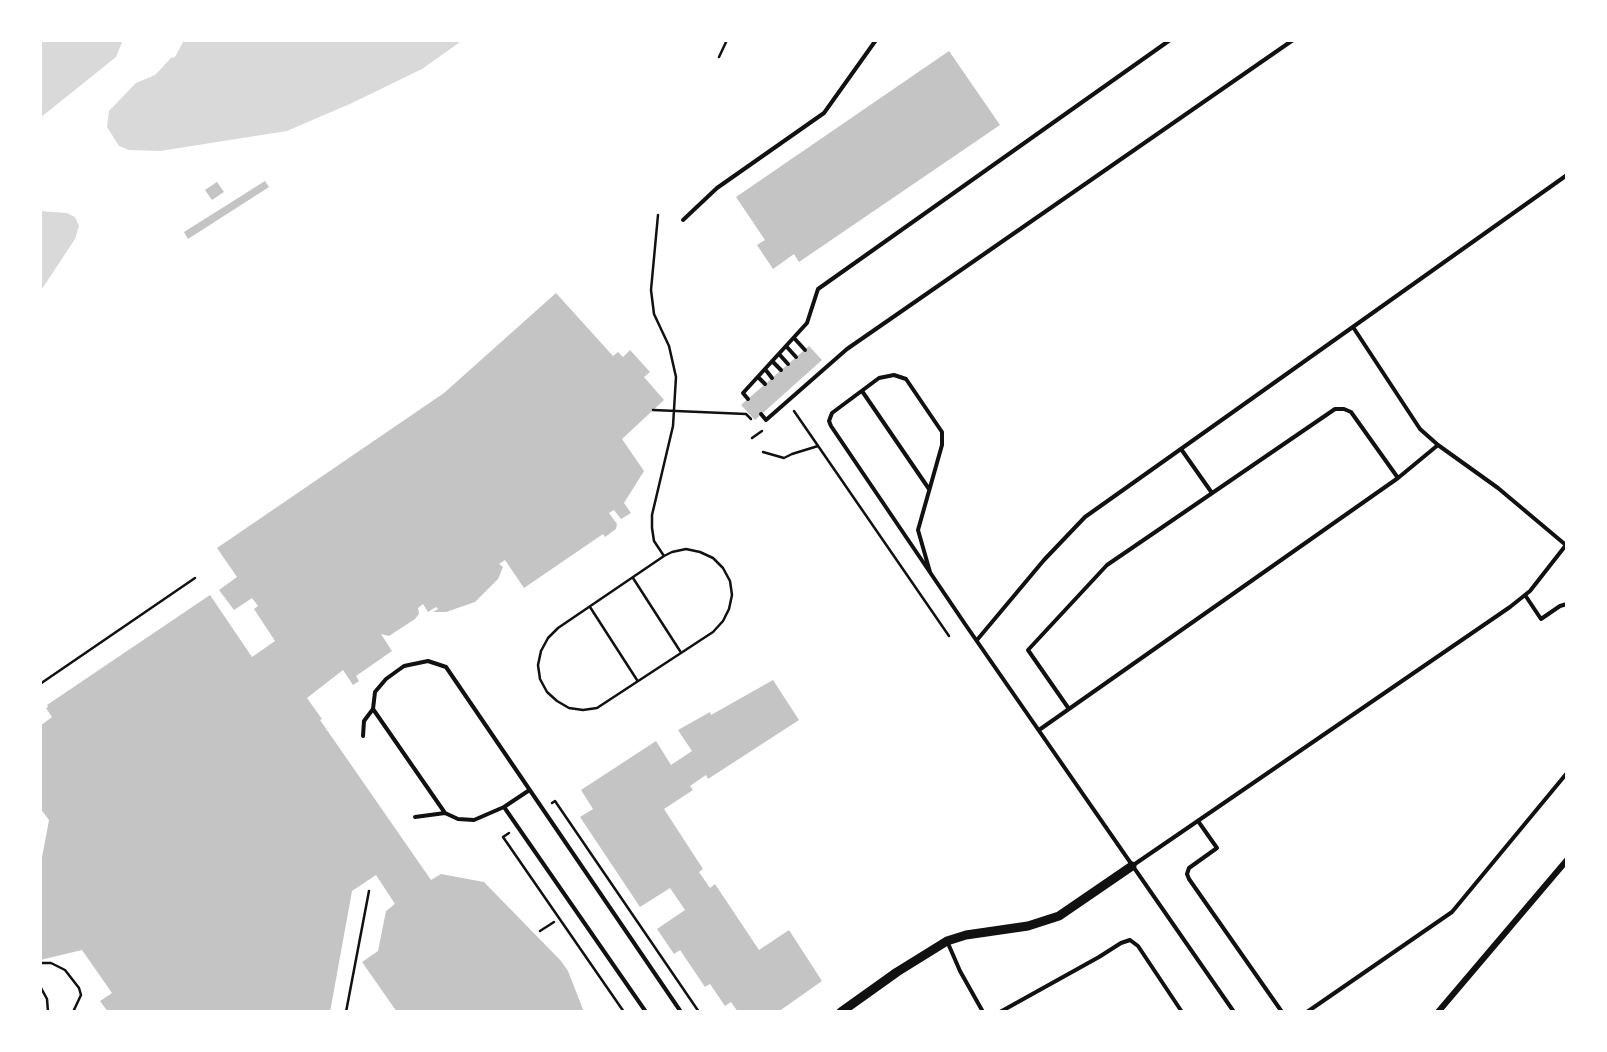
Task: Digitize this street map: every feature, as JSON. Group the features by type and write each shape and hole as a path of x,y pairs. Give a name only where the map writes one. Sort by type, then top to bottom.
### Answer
{"street":[{"path":"1438,1012 1567,860"},
{"path":"841,1012 947,941 966,934 1028,926 1059,916 1132,866"}],"lane":[{"path":"683,220 717,188 824,113 876,40"},
{"path":"748,399 743,393 808,323 818,289 1170,40"},
{"path":"761,414 766,420 847,349 1293,40"},
{"path":"976,640 1085,518 1567,175"},
{"path":"1132,866 1525,595 1566,546 1420,429 1353,327"},
{"path":"794,338 804,350"},
{"path":"786,346 796,357"},
{"path":"779,354 788,364"},
{"path":"772,361 781,370"},
{"path":"818,364 823,370"},
{"path":"765,369 772,378"},
{"path":"809,372 815,378"},
{"path":"758,377 765,384"},
{"path":"930,572 918,530 942,445 942,432 906,378 879,378 832,413 829,421 930,572 976,640 1234,1012"},
{"path":"801,379 806,385"},
{"path":"750,385 756,392"},
{"path":"794,385 799,392"},
{"path":"862,391 929,489"},
{"path":"785,393 790,399"},
{"path":"778,399 783,406"},
{"path":"769,407 775,413"},
{"path":"1069,709 1028,650 1107,566 1335,410 1351,412 1398,478"},
{"path":"1039,730 1398,478 1438,445"},
{"path":"1181,449 1212,493"},
{"path":"1525,595 1541,619 1567,604"},
{"path":"364,736 364,721 373,709 375,692 386,678 404,666 428,661 446,667 682,1012"},
{"path":"373,709 445,813 474,820 528,791"},
{"path":"1307,1012 1452,912 1567,774"},
{"path":"504,807 646,1012"},
{"path":"415,817 445,813"},
{"path":"1198,821 1217,848 1189,868 1188,879 1282,1012"},
{"path":"1000,1012 1130,940 1182,1012"},
{"path":"947,941 982,1012"}],"path":[{"path":"719,58 727,40"},
{"path":"658,215 651,290 654,314 669,346 676,377 674,426 652,515 654,541 664,556"},
{"path":"653,410 746,414 763,430 752,438"},
{"path":"794,410 949,636"},
{"path":"763,452 784,458 820,446"},
{"path":"686,550 700,552 723,568 732,595 723,621 713,632 597,708 569,708 556,702 540,679 538,665 548,638 664,556 686,550"},
{"path":"40,684 195,578"},
{"path":"632,578 681,652"},
{"path":"590,607 638,682"},
{"path":"542,810 554,802 699,1012"},
{"path":"518,827 504,837 624,1012"},
{"path":"346,1012 370,891"},
{"path":"540,931 554,922"},
{"path":"40,963 65,970 79,988 81,995 73,1012"},
{"path":"40,986 48,1012"}],"shaded area":[{"path":"40,40 123,40 116,57 40,118"},
{"path":"184,40 463,40 422,69 287,131 160,151 119,146 107,127 109,111 136,83 155,75 175,57"},
{"path":"40,211 67,213 75,217 79,226 75,239 40,292"}],"building":[{"path":"949,51 1000,125 799,262 794,254 773,269 757,245 765,240 736,197"},
{"path":"265,181 269,187 188,239 184,232"},
{"path":"217,182 224,192 212,200 205,190"},
{"path":"556,293 613,356 618,352 623,357 630,350 650,372 644,377 664,400 622,439 644,471 624,503 631,513 621,519 614,510 609,513 616,529 524,588 505,560 499,564 503,567 498,579 475,602 446,612 433,612 436,607 428,612 423,604 415,619 389,636 381,634 392,651 356,676 359,681 353,685 343,670 307,698 431,880 441,874 484,882 561,961 584,1012 397,1012 362,962 378,951 386,911 395,904 376,875 352,891 330,1012 108,1012 100,1001 112,993 82,950 40,960 40,868 49,820 40,808 40,726 52,717 47,705 210,595 252,657 275,641 254,609 258,606 252,598 234,610 219,590 237,577 217,548 444,393"},
{"path":"809,346 822,360 755,420 741,405"},
{"path":"773,680 799,720 708,779 706,775 690,786 693,790 664,809 703,869 699,872 710,888 715,884 759,950 789,930 822,981 778,1012 738,1012 731,1002 725,1006 710,984 705,987 680,950 674,954 657,929 685,910 670,888 640,907 580,817 593,809 581,790 656,741 671,765 692,751 678,730"}]}
